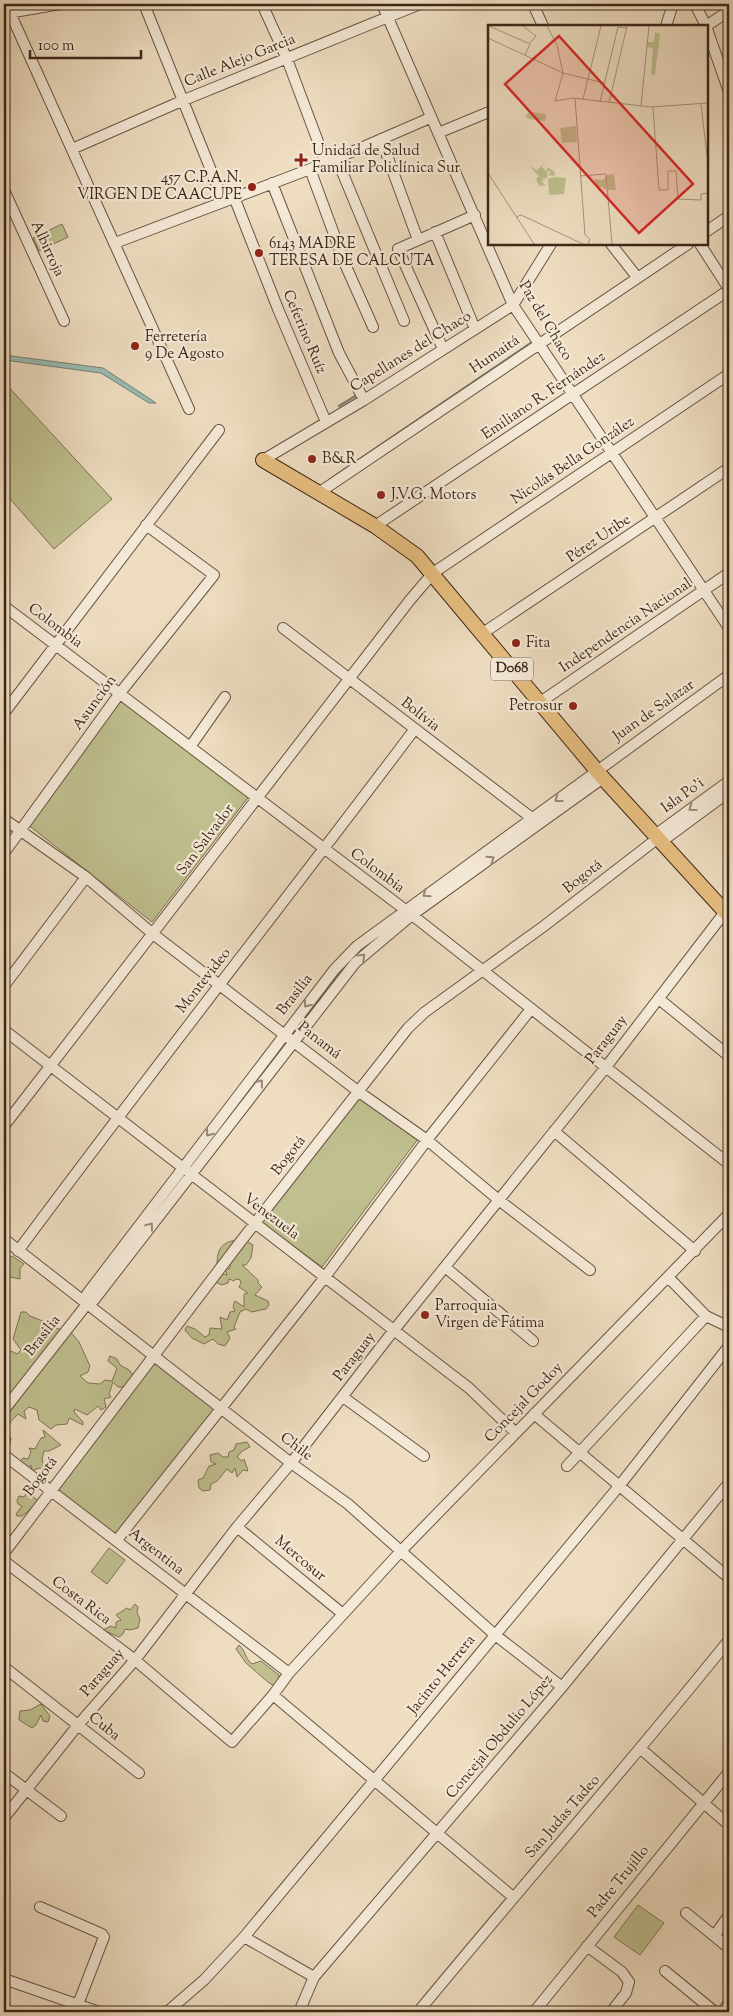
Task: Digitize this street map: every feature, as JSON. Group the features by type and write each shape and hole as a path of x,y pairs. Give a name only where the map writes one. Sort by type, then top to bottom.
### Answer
{"main road":[{"name":"D068","path":"264,460 375,526 417,556 600,774 727,914"}],"street":[{"path":"60,4 26,6 14,12 12,17 189,409"},
{"path":"144,4 224,200"},
{"path":"262,4 287,59 326,163"},
{"name":"Paz del Chaco","path":"382,4 513,305 729,628"},
{"name":"Calle Alejo Garcia","path":"72,149 184,100 420,4"},
{"path":"533,4 543,25"},
{"path":"666,25 673,4"},
{"path":"695,4 705,25"},
{"path":"708,26 729,11"},
{"path":"708,33 729,92"},
{"path":"438,132 488,112"},
{"path":"115,243 224,200 326,163 430,118"},
{"path":"381,140 418,240"},
{"path":"336,158 404,321"},
{"path":"310,168 345,264 373,327"},
{"path":"272,183 339,353 364,400"},
{"name":"Albirroja","path":"4,190 64,321"},
{"name":"Ceferino Ruíz","path":"234,197 278,309 326,422"},
{"path":"443,349 398,249 475,215"},
{"path":"708,231 729,216"},
{"path":"435,232 475,329"},
{"name":"Capellanes del Chaco","path":"264,460 364,400 513,305 550,245"},
{"path":"612,245 637,277"},
{"name":"Humaitá","path":"320,492 686,245"},
{"path":"701,245 729,289"},
{"name":"Emiliano R. Fernández","path":"375,526 573,396 729,289"},
{"name":"Nicolás Bella González","path":"433,573 729,374"},
{"path":"5,709 219,430"},
{"name":"Pérez Uribe","path":"483,633 729,468"},
{"name":"Asunción","path":"4,853 120,693 214,575 146,525"},
{"name":"San Salvador","path":"4,1126 256,798 433,573"},
{"name":"Independencia Nacional","path":"540,703 729,573"},
{"name":"Colombia","path":"4,606 408,912 729,1164"},
{"name":"Bolívia","path":"283,628 414,730 536,821"},
{"name":"Juan de Salazar","path":"600,774 729,676"},
{"path":"190,747 226,697"},
{"name":"Montevideo","path":"18,1251 116,1118 221,985 414,730"},
{"name":"Brasilia","path":"235,1107 284,1033 334,970 357,946 462,874 600,774"},
{"name":"Isla Po'i","path":"658,838 729,781"},
{"name":"Isla Po'i","path":"658,838 729,792"},
{"name":"Panamá","path":"4,819 86,877 153,934 294,1040 359,1092 427,1140 500,1201 590,1270"},
{"name":"Bogotá","path":"4,1553 50,1489 408,1028 425,1012 658,838"},
{"path":"4,986 86,877"},
{"name":"Brasilia","path":"4,1410 87,1304 94,1300 108,1274 235,1107 294,1040 355,963 408,912"},
{"name":"Paraguay","path":"4,1818 78,1725 135,1660 394,1330 500,1201 727,914"},
{"path":"659,999 729,1056"},
{"path":"117,1540 325,1277 427,1140 531,1009"},
{"name":"Venezuela","path":"4,1030 469,1388 516,1433"},
{"path":"554,1131 695,1251"},
{"name":"Concejal Godoy","path":"232,1742 273,1695 289,1673 401,1551 729,1214"},
{"name":"Chile","path":"4,1239 291,1463 348,1504 494,1634 562,1687"},
{"path":"445,1267 533,1341"},
{"path":"668,1277 706,1316 729,1326"},
{"path":"567,1466 706,1316"},
{"name":"Jacinto Herrera","path":"167,2012 204,1980 244,1937 375,1781 494,1634 620,1485 729,1346"},
{"path":"343,1397 424,1456"},
{"path":"534,1414 579,1454 620,1485 729,1578"},
{"name":"Argentina","path":"4,1455 289,1673"},
{"name":"Concejal Obdulio López","path":"299,2012 314,1978 439,1834 729,1483"},
{"name":"Mercosur","path":"238,1527 343,1614"},
{"name":"Costa Rica","path":"4,1561 135,1660 232,1742"},
{"name":"San Judas Tadeo","path":"418,2012 513,1896 641,1750 729,1640"},
{"name":"Cuba","path":"4,1667 139,1773"},
{"path":"273,1695 513,1896"},
{"path":"641,1750 729,1825"},
{"name":"Padre Trujillo","path":"534,2012 729,1772"},
{"path":"4,1773 61,1816"},
{"path":"40,1907 102,1934 104,1937 76,2008"},
{"path":"686,1913 729,1948"},
{"path":"715,1935 729,1915"},
{"path":"244,1937 314,1978"},
{"path":"587,1946 622,1972 629,1982 626,1993 611,2012"},
{"path":"665,1971 715,2012"},
{"path":"4,1979 76,2008 99,2012"},
{"path":"722,2012 729,2002"}],"green space":[{"path":"62,224 68,237 39,251 33,238"},
{"path":"4,382 112,499 54,549 4,492"},
{"path":"122,700 250,795 152,922 27,824"},
{"path":"356,1095 418,1139 322,1267 260,1221"},
{"path":"237,1240 247,1241 253,1245 251,1258 246,1265 242,1265 258,1280 262,1287 255,1295 268,1301 269,1305 266,1309 252,1312 246,1309 240,1312 234,1327 236,1329 227,1332 230,1338 225,1346 218,1344 213,1339 204,1344 192,1338 185,1330 187,1326 195,1329 205,1337 209,1335 210,1328 222,1329 220,1317 227,1320 230,1312 235,1311 233,1307 235,1301 244,1307 244,1294 248,1293 239,1287 240,1280 236,1279 234,1281 229,1279 228,1283 222,1285 215,1282 219,1273 227,1275 225,1268 229,1269 231,1266 228,1263 217,1265 219,1251 227,1243"},
{"path":"12,1256 24,1264 20,1268 20,1279 4,1276 4,1263"},
{"path":"21,1312 26,1312 30,1316 43,1321 49,1327 70,1331 79,1342 90,1366 88,1372 80,1376 88,1383 100,1384 105,1380 112,1381 117,1368 108,1361 110,1356 117,1359 120,1365 129,1370 135,1377 124,1387 118,1387 113,1382 109,1394 111,1397 104,1399 106,1407 101,1410 98,1406 87,1415 75,1409 74,1412 83,1422 83,1425 69,1418 67,1424 56,1425 51,1429 39,1420 37,1410 29,1407 24,1411 26,1419 18,1414 10,1423 7,1435 11,1438 10,1444 6,1447 4,1445 4,1408 9,1403 4,1399 4,1353 11,1351 17,1354 21,1350 13,1339"},
{"path":"154,1363 215,1410 117,1537 56,1489"},
{"path":"43,1430 61,1445 49,1451 44,1451 42,1459 45,1470 39,1468 32,1471 31,1465 28,1468 20,1461 23,1458 28,1459 31,1452 29,1448 35,1449 41,1438 45,1437"},
{"path":"247,1442 250,1447 242,1451 237,1457 242,1461 244,1459 248,1471 243,1470 237,1477 235,1468 232,1473 227,1469 217,1481 211,1484 210,1490 203,1491 199,1488 198,1480 203,1478 209,1466 216,1464 211,1462 210,1455 218,1453 223,1457 228,1457 229,1452 234,1450 236,1444"},
{"path":"27,1492 34,1495 33,1497 40,1502 22,1516 17,1516 16,1514 22,1506 18,1504 17,1500 19,1496 24,1497"},
{"path":"109,1548 125,1560 107,1584 91,1572"},
{"path":"135,1604 138,1607 137,1613 140,1619 138,1628 125,1629 119,1637 103,1630 111,1626 116,1628 116,1622 121,1620 116,1615 127,1608 130,1610"},
{"path":"239,1645 252,1664 261,1661 279,1675 279,1681 273,1685 269,1683 246,1663 236,1649"},
{"path":"41,1704 50,1716 48,1722 43,1721 41,1715 36,1725 32,1728 19,1720 20,1711 30,1710"},
{"path":"638,1905 664,1923 640,1955 614,1937"}],"water":[{"path":"531,342 532,344 329,479"},
{"path":"4,355 103,368 156,403 149,403 101,373 4,360"}],"waterway":[{"path":"339,406 357,395"}],"place":[{"name":"Unidad de Salud Familiar Policlínica Sur","path":"301,160"},
{"name":"457 C.P.A.N. VIRGEN DE CAACUPE","path":"252,187"},
{"name":"6143 MADRE TERESA DE CALCUTA","path":"259,253"},
{"name":"Ferretería 9 De Agosto","path":"135,346"},
{"name":"B&R","path":"312,459"},
{"name":"J.V.G. Motors","path":"381,495"},
{"name":"Fita","path":"516,643"},
{"name":"Petrosur","path":"573,706"},
{"name":"Parroquia Virgen de Fátima","path":"425,1315"}]}
